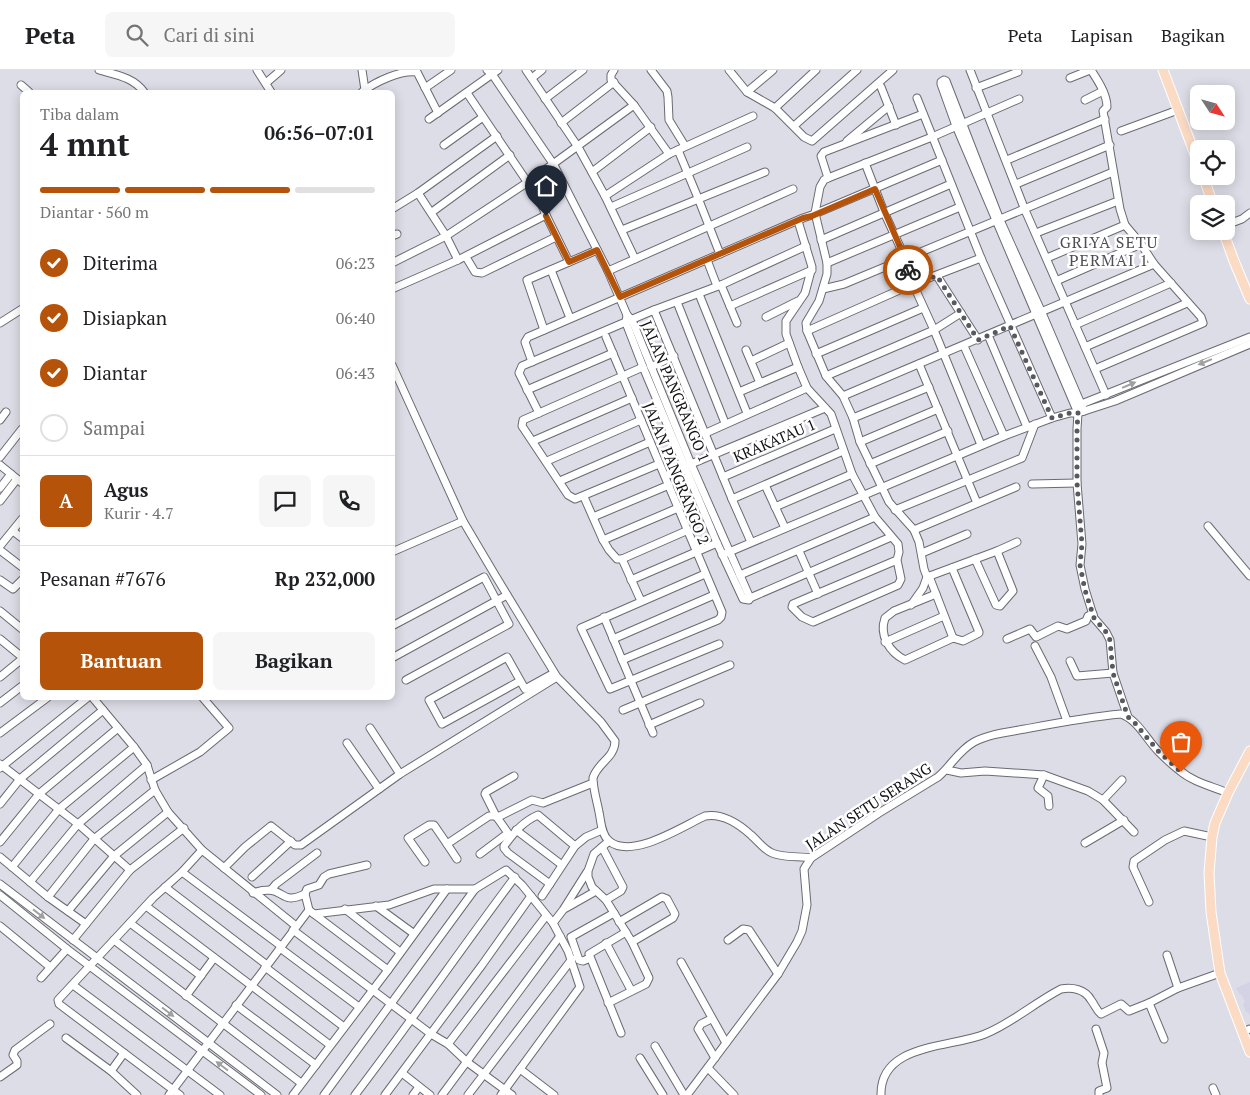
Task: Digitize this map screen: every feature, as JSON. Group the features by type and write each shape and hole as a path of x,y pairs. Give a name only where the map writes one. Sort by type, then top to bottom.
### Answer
{"main road":[{"path":"1163,70 1190,141"},
{"path":"1226,240 1250,298"},
{"path":"1250,751 1219,813 1212,837 1209,866 1209,893 1220,973 1246,1030 1250,1052"}],"street":[{"path":"99,70 130,79 137,83 142,90"},
{"path":"257,70 271,90"},
{"path":"266,83 281,70"},
{"path":"362,70 364,90"},
{"path":"425,88 451,70"},
{"path":"526,70 578,147 611,207 635,259"},
{"path":"532,78 542,70"},
{"path":"545,99 583,70"},
{"path":"614,70 611,75 614,82 651,127 669,154"},
{"path":"651,70 666,91 669,120 685,146"},
{"path":"730,70 747,92 775,108 809,140 815,139 893,70"},
{"path":"747,92 773,70"},
{"path":"775,108 816,70"},
{"path":"970,70 986,113 1007,160 1025,210 1106,395"},
{"path":"1070,78 1091,70 1103,91 1108,104 1108,107 1103,111 1113,172 1118,201 1125,225 1141,244 1154,264 1202,319 1201,325 1095,369"},
{"path":"366,90 396,72 414,71 417,72 438,113"},
{"path":"429,119 467,93 492,71"},
{"name":"JALAN PANGRANGO 1","path":"492,71 554,165 608,271 725,553"},
{"path":"794,126 854,71"},
{"path":"976,88 1018,72"},
{"path":"959,125 946,80 944,80 941,84 1080,409 1077,429 1077,483 1082,544 1080,565 1085,590 1093,614 1110,640 1113,673 1128,717 1188,777 1228,792"},
{"path":"561,123 614,82"},
{"path":"21,85 26,90"},
{"path":"881,87 896,125"},
{"path":"1085,100 1103,91"},
{"path":"467,93 530,182 569,262"},
{"path":"918,98 981,258 1052,418"},
{"path":"953,638 924,569 922,553 914,530 889,502 880,488 843,396 826,376 807,330 806,323 820,301 828,263 814,214 820,186 824,180 932,137 1020,99"},
{"path":"395,262 446,236 530,182 634,105"},
{"path":"841,145 889,106"},
{"path":"1121,131 1178,110"},
{"path":"828,178 821,156 824,152 923,114"},
{"path":"605,196 669,154 753,116"},
{"path":"444,145 483,118"},
{"path":"1007,160 1105,119"},
{"path":"592,172 651,127"},
{"path":"395,207 418,193 497,136"},
{"path":"1016,184 1110,145"},
{"path":"611,207 747,147"},
{"path":"678,150 720,254"},
{"path":"432,212 510,156"},
{"path":"532,362 525,342 544,330 800,219 942,160"},
{"path":"865,163 981,446"},
{"path":"622,230 765,172"},
{"path":"823,289 844,284 904,260 1113,172"},
{"path":"821,240 951,184"},
{"path":"608,271 792,189"},
{"path":"418,193 462,259 475,272 482,273 556,236"},
{"path":"1036,233 1118,201"},
{"path":"828,263 960,207"},
{"path":"1235,221 1250,213"},
{"path":"395,288 462,259 546,216"},
{"path":"800,219 812,270 805,293 786,321 789,344 807,388 831,414 852,474 865,494 875,517 899,548 897,560 901,578 900,584 813,622 802,617 795,611 792,605 897,560"},
{"path":"1046,258 1125,225"},
{"path":"1056,280 1141,244"},
{"path":"539,413 519,373 522,366 628,319 699,294 806,246"},
{"path":"544,330 526,281 597,250"},
{"path":"807,330 913,284 981,258"},
{"path":"707,260 737,322"},
{"path":"843,396 1154,264"},
{"path":"551,270 570,318"},
{"path":"730,306 812,270"},
{"path":"937,276 978,340"},
{"path":"1075,325 1171,283"},
{"path":"699,294 747,414"},
{"path":"766,317 801,300"},
{"path":"677,302 725,423"},
{"path":"1085,347 1187,302"},
{"path":"816,354 923,308"},
{"path":"0,323 20,310"},
{"path":"654,310 751,542"},
{"path":"826,376 934,330 961,313"},
{"path":"896,510 1022,458 1031,426 988,335"},
{"name":"JALAN PANGRANGO 2","path":"606,337 669,485 686,531 722,612 720,619 622,660"},
{"path":"725,553 1004,436 1080,409 1106,395 1171,367 1250,337"},
{"path":"751,360 789,344"},
{"path":"1080,409 1115,401 1250,344"},
{"path":"964,346 1004,436"},
{"path":"746,350 760,382"},
{"path":"528,390 613,353"},
{"path":"659,464 584,497 575,499 568,495 522,423 523,420 622,375 674,356"},
{"path":"919,364 977,503"},
{"path":"739,392 798,367"},
{"path":"395,372 463,521 556,675 601,722 615,742 612,753 594,772 593,783 602,830 609,841 622,846 639,846 654,841 705,816 712,815 728,819 772,853 811,858"},
{"path":"853,418 929,387"},
{"path":"706,433 807,388"},
{"path":"533,441 632,398"},
{"path":"665,476 825,408"},
{"path":"860,442 938,409"},
{"path":"0,420 6,412"},
{"path":"547,461 641,420"},
{"name":"KRAKATAU 1","path":"723,478 835,429"},
{"path":"870,464 948,431"},
{"path":"0,457 20,432"},
{"path":"560,482 650,442"},
{"path":"732,499 843,451"},
{"path":"0,465 17,479"},
{"name":"JALAN PANGRANGO 1","path":"689,466 717,543 725,553"},
{"path":"775,506 852,474"},
{"path":"0,488 17,479"},
{"path":"0,500 17,479"},
{"path":"1032,484 1077,483"},
{"path":"765,484 785,528"},
{"path":"593,517 669,485"},
{"path":"914,530 1016,487"},
{"path":"584,497 608,550 616,559 622,559 686,531"},
{"path":"603,540 678,508"},
{"path":"740,575 875,517"},
{"path":"395,551 463,521"},
{"path":"0,546 20,522"},
{"path":"1208,526 1250,576"},
{"path":"13,531 20,536"},
{"path":"922,553 966,534"},
{"path":"725,553 742,597 746,600 891,537"},
{"path":"911,605 928,577 1017,542"},
{"path":"631,580 717,543"},
{"path":"0,550 20,565"},
{"path":"799,551 818,594"},
{"path":"975,559 996,605 1000,606 1012,591 997,551"},
{"path":"725,553 740,575 750,598"},
{"path":"622,559 641,602"},
{"path":"936,594 894,611 885,618 883,627 885,642 898,656 905,660 953,638 963,641 979,632 952,568"},
{"path":"705,574 581,628 608,688 611,690 719,644"},
{"path":"395,624 484,577 509,624 406,680"},
{"path":"0,580 13,589 20,582"},
{"path":"395,656 507,595"},
{"path":"613,639 714,595"},
{"path":"0,610 20,627"},
{"path":"1007,640 1030,629 1036,637 1058,626 1067,629 1086,621 1088,616 1093,614"},
{"path":"885,642 944,616"},
{"path":"604,617 653,733"},
{"path":"0,639 20,656"},
{"path":"1035,646 1051,677 1067,721"},
{"path":"520,681 442,724 429,700 508,657 525,689 556,675"},
{"path":"1,673 20,659"},
{"path":"1070,661 1076,676 1113,673"},
{"path":"623,710 730,665"},
{"path":"224,868 269,827 274,827 298,846 301,846 400,774 556,675"},
{"path":"0,703 20,688"},
{"path":"0,733 44,700"},
{"path":"84,700 1,766 78,824 130,870"},
{"path":"95,700 147,765 155,790 168,812 202,850 294,928 372,990 431,1034 448,1044 503,1092 512,1095"},
{"path":"151,780 200,752 229,728 204,700"},
{"path":"649,725 700,703"},
{"path":"0,804 20,779 103,710"},
{"name":"JALAN SETU SERANG","path":"686,1095 778,974 797,942 802,931 807,905 804,869 811,858 931,782 947,770 956,756 975,742 992,735 1067,721 1120,714 1128,717"},
{"path":"0,842 39,794 118,728"},
{"path":"370,728 400,774"},
{"path":"347,743 379,789"},
{"path":"12,867 59,809 134,747"},
{"path":"30,882 78,824 147,765"},
{"path":"947,770 961,773 985,771 1044,775 1088,792 1103,800 1134,832"},
{"path":"1044,775 1038,788 1048,796 1049,806"},
{"path":"480,854 508,834 485,794 514,776"},
{"path":"1103,800 1122,780"},
{"path":"447,844 490,816 500,816 532,800 543,804 593,783"},
{"path":"48,897 94,839 155,790"},
{"path":"68,911 114,856 168,812"},
{"path":"550,884 505,850 504,846 516,830 526,821 539,815 575,846"},
{"path":"1086,843 1124,820"},
{"path":"425,862 408,838 433,824 457,859"},
{"path":"41,978 71,946 86,924 130,870 184,828"},
{"path":"516,830 562,865"},
{"path":"542,896 575,846 586,837 602,830"},
{"path":"1149,902 1133,867 1134,861 1165,840 1184,831 1212,837"},
{"path":"252,877 291,841"},
{"path":"552,923 563,910 588,871 594,854 609,841"},
{"path":"602,847 623,887 606,900"},
{"path":"180,1095 171,1092 124,1053 59,1004 58,1000 146,906 202,850"},
{"path":"270,890 317,853"},
{"path":"0,857 48,897 86,924"},
{"path":"253,893 270,890 292,898 304,894 307,889 320,885 324,877 329,874 367,865"},
{"path":"324,1095 392,1005 475,889 508,870 552,923 572,959 580,987 503,1092"},
{"path":"588,871 590,884 606,900 620,922 649,978 646,984 608,1003"},
{"path":"182,872 359,1007"},
{"path":"356,1095 515,877"},
{"path":"0,884 71,946"},
{"path":"164,888 344,1027"},
{"path":"292,1095 388,970 446,889"},
{"path":"171,1092 294,928 312,912 376,906 402,901 427,890 475,889"},
{"path":"563,910 596,891"},
{"path":"304,894 312,912 388,970"},
{"path":"0,895 208,1042 277,1095"},
{"path":"385,1095 531,896"},
{"path":"620,922 662,897 667,899 674,916 632,942"},
{"path":"146,906 330,1046"},
{"path":"376,906 413,933"},
{"path":"345,910 400,952"},
{"path":"590,958 583,961 579,960 571,937 614,913"},
{"path":"448,1044 546,916"},
{"path":"130,923 201,976"},
{"path":"0,926 50,967"},
{"path":"728,940 743,928 749,930 778,974"},
{"path":"621,1034 590,958 590,953 626,932"},
{"path":"442,1095 560,936"},
{"path":"114,940 301,1083"},
{"path":"606,943 631,990"},
{"path":"1166,955 1178,988"},
{"path":"186,996 214,958"},
{"path":"468,1095 572,959"},
{"path":"94,962 202,1050 261,1095"},
{"path":"681,962 726,1043"},
{"path":"881,1095 887,1071 906,1057 924,1048 984,1034 996,1029 1064,988 1084,992 1089,996 1101,1014 1120,1004 1128,1011 1149,1003 1178,988 1220,973"},
{"path":"73,985 220,1095"},
{"path":"1149,1003 1164,1039"},
{"path":"236,1005 316,1064"},
{"path":"711,1019 701,1024 698,1029 715,1058"},
{"path":"0,1077 16,1065 15,1050 50,1024"},
{"path":"1096,1030 1104,1053 1102,1063 1107,1088 1099,1091 1099,1095"},
{"path":"66,1038 111,1071 137,1095"},
{"path":"655,1046 686,1095"},
{"path":"111,1071 124,1053"},
{"path":"640,1058 662,1095"},
{"path":"708,1068 734,1095"},
{"path":"520,1069 554,1095"},
{"path":"402,1073 430,1095"},
{"path":"413,1095 420,1087"}],"shaded area":[{"path":"1250,982 1250,1016 1246,1012 1242,995 1240,995 1236,988"}],"way so far":[{"path":"908,270 913,284 937,276 978,340 1010,326 1052,418 1070,413 1078,413 1078,514 1082,536 1080,565 1085,590 1094,618 1110,640 1113,673 1128,717 1159,752 1181,772"}],"district":[{"name":"GRIYA SETU PERMAI 1","path":"1109,251"}],"route":[{"path":"546,216 569,262 597,250 620,297 875,189 908,270"}]}
